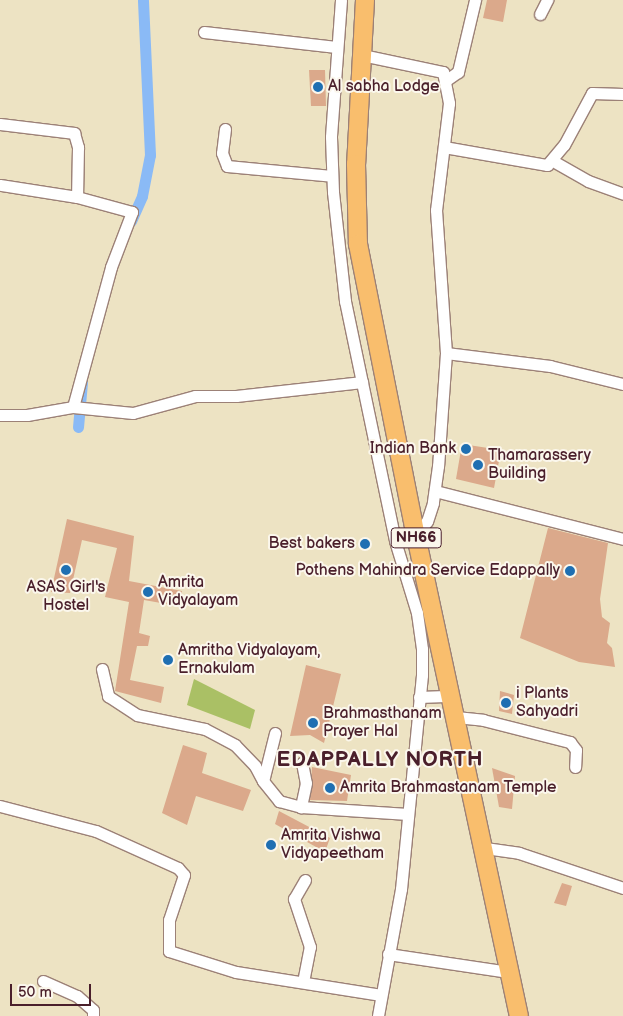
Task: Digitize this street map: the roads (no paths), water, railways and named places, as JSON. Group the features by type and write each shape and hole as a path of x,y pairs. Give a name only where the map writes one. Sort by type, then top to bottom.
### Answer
{"highway":[{"name":"NH66","path":"365,0 356,164 358,244 416,536 425,612 452,696 519,1016"}],"street":[{"path":"340,0 336,47 332,176 345,301 395,540 425,612 420,697 400,889 378,1016"},
{"path":"445,81 458,72 475,0"},
{"path":"540,14 547,0"},
{"path":"204,32 336,47"},
{"path":"362,55 433,68 443,72 449,104 436,210 446,353 435,491 427,521 416,536"},
{"path":"553,161 592,92 623,94"},
{"path":"0,124 74,134 78,147 77,197"},
{"path":"225,129 222,153 227,166 332,176"},
{"path":"444,147 537,165 553,161 588,181 623,194"},
{"path":"0,185 77,197 132,212 111,267 78,408"},
{"path":"446,353 550,366 623,384"},
{"path":"0,415 27,416 78,408 133,413 196,396 236,396 362,382"},
{"path":"435,491 623,539"},
{"path":"102,669 108,696 136,715 205,729 235,745 255,766 263,781 279,801 301,807 408,814"},
{"path":"420,697 452,696"},
{"path":"456,717 483,720 570,742 576,750 575,767"},
{"path":"263,781 275,733"},
{"path":"301,807 306,783 302,763"},
{"path":"0,806 96,831 178,868 184,875 168,920 169,951 204,965 236,972 381,995"},
{"path":"484,848 519,853 623,888"},
{"path":"303,982 310,948 294,899 305,880"},
{"path":"388,954 510,972"},
{"path":"43,981 77,996 94,1010 93,1016"}],"waterway":[{"path":"131,221 142,196 150,155 143,0"},
{"path":"78,427 82,382"}],"place":[{"name":"Al sabha Lodge","path":"318,87"},
{"name":"Indian Bank","path":"466,449"},
{"name":"Thamarassery Building","path":"478,465"},
{"name":"Best bakers","path":"365,544"},
{"name":"ASAS Girl's Hostel","path":"66,570"},
{"name":"Pothens Mahindra Service Edappally","path":"570,571"},
{"name":"Amrita Vidyalayam","path":"148,592"},
{"name":"Amritha Vidyalayam, Ernakulam","path":"168,660"},
{"name":"i Plants Sahyadri","path":"506,703"},
{"name":"Brahmasthanam Prayer Hal","path":"313,723"},
{"name":"Amrita Brahmastanam Temple","path":"330,788"},
{"name":"Amrita Vishwa Vidyapeetham","path":"271,845"}],"district":[{"name":"EDAPPALLY NORTH","path":"380,760"}]}
